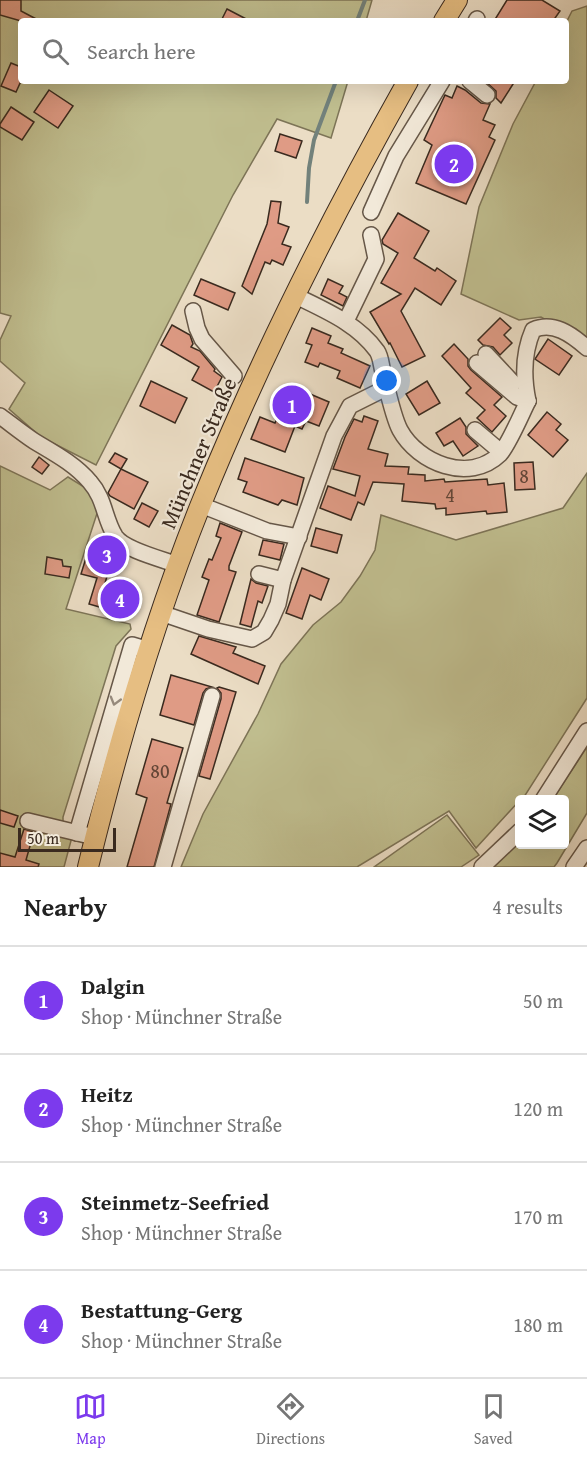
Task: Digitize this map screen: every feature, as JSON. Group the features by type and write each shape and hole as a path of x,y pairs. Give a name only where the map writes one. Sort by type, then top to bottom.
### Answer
{"main road":[{"path":"446,18 457,0"},
{"name":"Münchner Straße","path":"88,867 86,835 140,648 161,613 233,427 294,295 370,148 406,84"}],"street":[{"path":"371,212 396,156 440,84"},
{"path":"474,84 487,95"},
{"path":"370,148 396,156"},
{"path":"346,321 376,259 371,235"},
{"path":"294,295 346,321 363,335 378,353 399,428 436,464 457,468 476,468 488,463 501,452 528,401 524,381 525,361 533,330 545,325 560,330 587,348"},
{"path":"193,311 202,339 234,376"},
{"path":"481,359 517,397 528,401"},
{"path":"161,613 208,629 252,639 264,632 278,604 284,580 334,436 350,406 388,387"},
{"path":"0,416 72,464 90,482 102,498 108,521 116,538 126,545 178,565"},
{"path":"475,430 501,452"},
{"path":"201,505 267,531 299,537"},
{"path":"259,574 284,580"},
{"path":"163,867 212,696"},
{"path":"546,795 587,731"},
{"path":"28,821 86,835"},
{"path":"482,867 515,835"},
{"path":"574,867 587,848"}],"shaded area":[{"path":"0,0 372,0 367,18 18,18 18,84 347,84 331,138 277,119 233,195 96,465 41,437 9,409 25,383 0,361 0,340 11,316 0,313"},
{"path":"587,6 587,343 541,317 519,320 461,294 479,207 513,124 534,84 569,84 568,18 572,11"},
{"path":"0,466 50,490 68,477 102,498 66,609 130,624 131,629 116,646 63,817 63,823 72,837 64,867 0,867"},
{"path":"587,473 587,698 525,795 515,795 515,805 476,848 449,811 357,867 181,867 203,814 258,714 281,664 313,625 341,602 360,576 375,550 381,515 456,540 563,508"},
{"path":"587,747 587,813 569,843 569,795 556,795"},
{"path":"447,815 479,855 461,867 374,867"},
{"path":"515,846 515,849 565,849 554,867 492,867"}],"building":[{"path":"0,0 21,0 21,11 34,18 18,18 18,20 0,15"},
{"path":"507,0 542,0 560,11 555,18 496,18"},
{"path":"227,9 244,18 222,18"},
{"path":"11,63 18,66 20,84 16,92 1,86"},
{"path":"488,84 513,84 501,103 496,98 496,91"},
{"path":"457,86 481,103 490,104 483,120 495,125 489,137 495,140 466,204 416,183 432,145 424,140 445,95 452,98"},
{"path":"49,90 73,106 58,128 34,112"},
{"path":"11,107 34,122 22,140 0,127"},
{"path":"280,134 302,141 296,158 275,151"},
{"path":"271,201 281,202 278,223 289,227 282,244 291,247 283,265 272,260 270,264 265,262 252,294 242,286 267,224"},
{"path":"398,213 429,231 414,258 435,271 437,268 456,281 441,305 415,288 401,311 425,356 402,367 370,312 401,294 381,283 398,253 383,244 382,240"},
{"path":"201,279 235,293 228,310 194,295"},
{"path":"328,279 343,286 339,293 347,297 343,306 321,295"},
{"path":"500,318 511,328 504,335 512,343 500,355 493,347 483,345 478,340"},
{"path":"172,325 190,335 193,344 191,347 200,351 215,369 214,371 222,377 214,392 192,380 199,367 161,345"},
{"path":"312,328 331,336 328,343 343,349 341,353 370,366 360,388 337,378 340,371 320,363 318,367 305,362 312,345 306,343"},
{"path":"548,339 572,356 559,375 535,359"},
{"path":"454,344 468,359 468,366 471,370 502,397 494,405 506,416 492,432 477,418 485,410 466,393 471,388 442,356"},
{"path":"151,381 187,398 175,423 140,406"},
{"path":"427,381 440,403 419,415 406,394"},
{"path":"291,386 329,402 319,426 306,421 302,429 295,426 285,452 251,439 260,417 275,423"},
{"path":"547,412 561,424 556,430 568,440 553,457 528,435"},
{"path":"364,416 378,421 368,449 388,454 385,466 409,467 408,474 425,475 425,481 487,479 488,485 504,483 507,512 487,514 486,511 446,515 446,508 436,509 435,504 402,501 404,484 373,482 364,505 358,502 351,520 320,508 328,486 355,496 360,476 333,469 354,419 362,422"},
{"path":"460,418 466,427 466,434 478,446 463,456 453,441 444,446 436,433"},
{"path":"115,453 127,459 121,469 109,462"},
{"path":"39,457 49,465 42,474 32,467"},
{"path":"245,458 304,478 297,505 282,500 278,505 243,492 247,482 238,479"},
{"path":"533,462 535,489 515,490 514,463"},
{"path":"121,469 148,482 134,509 108,493"},
{"path":"142,503 158,511 149,527 134,519"},
{"path":"220,523 242,532 229,566 229,570 236,572 219,622 197,615 209,580 202,577 221,538 216,536"},
{"path":"316,528 342,535 337,553 311,546"},
{"path":"97,538 106,540 115,550 105,583 131,590 124,614 89,604 97,578 81,574 90,545 95,546"},
{"path":"263,540 284,544 280,560 259,555"},
{"path":"47,557 62,560 63,566 71,567 69,578 45,574"},
{"path":"302,568 329,579 321,600 310,595 302,619 286,613"},
{"path":"251,579 268,586 262,603 258,601 251,627 240,624"},
{"path":"199,636 236,647 233,653 265,666 258,684 191,654"},
{"path":"171,675 212,687 203,693 194,725 160,715"},
{"path":"217,688 236,692 210,779 199,776 221,699 221,693"},
{"path":"152,739 183,748 167,803 171,804 154,867 127,867 147,798 136,794"},
{"path":"0,810 18,816 14,827 0,823"},
{"path":"24,829 34,832 26,860 39,864 38,867 0,867 0,853 15,857"}],"waterway":[{"path":"358,18 365,0"},
{"path":"307,202 309,168 314,140 335,84"}],"place":[{"name":"Heitz","path":"454,164"},
{"name":"Dalgin","path":"292,405"},
{"name":"Steinmetz-Seefried","path":"107,555"},
{"name":"Bestattung-Gerg","path":"120,599"}]}
